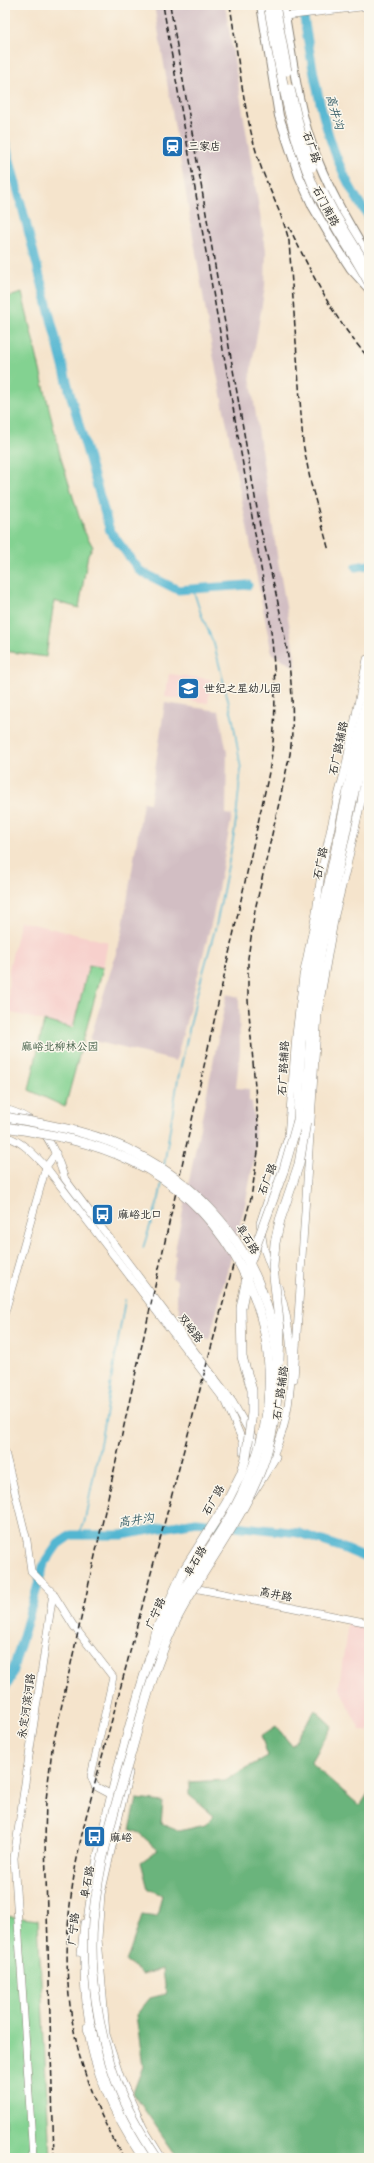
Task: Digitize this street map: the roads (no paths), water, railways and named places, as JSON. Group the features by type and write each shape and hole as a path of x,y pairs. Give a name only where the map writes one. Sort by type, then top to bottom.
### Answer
{"main road":[{"name":"石门南路","path":"261,5 282,123 299,176 313,207 336,246 351,269 369,289"},
{"name":"石广路","path":"268,5 289,114 298,146 323,206 369,283"},
{"name":"石广路","path":"276,5 290,92 301,135 315,176 334,213 369,270"},
{"name":"石门南路","path":"283,5 302,110 312,144 331,192 366,248 369,258"},
{"name":"石广路","path":"150,1657 155,1633 184,1570 226,1504 241,1474 246,1458 252,1413 252,1390 242,1357 241,1308 250,1262 302,1121 301,1043 307,993 325,897 369,688"},
{"name":"石广路","path":"279,1378 280,1330 273,1267 275,1243 280,1220 299,1164 315,987 340,854 369,720"},
{"path":"340,854 356,806 367,756"},
{"path":"325,897 330,854 345,769"},
{"name":"阜石路","path":"5,1118 55,1126 102,1139 136,1153 174,1175 195,1192 221,1219 241,1248 259,1283 272,1322 279,1378 272,1435 256,1483 242,1509 200,1576 160,1656 115,1806 97,1893 92,1940 95,1985 103,2036 116,2082 138,2128 157,2158"},
{"name":"阜石路","path":"5,1127 53,1135 99,1147 133,1161 169,1183 194,1203 217,1228 244,1271 257,1304 264,1331 269,1389 264,1427 259,1448 248,1481 233,1510 165,1622 150,1657 108,1805 87,1918 85,1940 86,1986 94,2038 109,2085 132,2132 148,2158"}],"street":[{"path":"285,16 369,6"},
{"path":"336,246 366,248"},
{"name":"石广路辅路","path":"256,1457 265,1462 270,1461 286,1422 290,1379 288,1328 282,1299 264,1249 260,1223 288,1136 296,1035 303,976 328,840 345,769 367,659 369,659"},
{"name":"石广路辅路","path":"243,1510 267,1473 283,1437 292,1394 298,1328 306,1170 318,1013 334,915 347,866 361,802 369,746"},
{"name":"双峪路","path":"5,1109 21,1113 42,1130 56,1153 65,1179 232,1401 252,1436 256,1457 253,1487 239,1517 194,1589"},
{"name":"双峪路","path":"5,1136 14,1139 32,1152 46,1166 226,1402 244,1442 243,1457 236,1486 221,1515 180,1584"},
{"path":"5,1312 46,1166 56,1153"},
{"path":"288,1328 293,1330 298,1328"},
{"path":"5,1452 27,1541 31,1571 54,1593 73,1625 113,1677 91,1776 95,1786 110,1794"},
{"name":"高井路","path":"180,1584 194,1589 369,1623"},
{"name":"广宁路","path":"142,2158 128,2136 104,2088 90,2043 82,1989 81,1940 87,1896 110,1794 144,1666 180,1584"},
{"name":"广宁路","path":"162,2158 143,2127 124,2086 106,2034 98,1939 101,1894 142,1717 159,1660 176,1619 194,1589"},
{"name":"永定河滨河路","path":"33,2158 14,1858 54,1593"}],"waterway":[{"name":"高井沟","path":"302,5 311,60 323,116 331,142 341,168 369,217"},
{"path":"5,141 71,397 110,531 140,571 178,590 248,585"},
{"path":"356,567 369,565"},
{"path":"164,1166 178,1079 197,994 216,926 230,856 235,828 241,769 233,720 214,644 201,614 193,589"},
{"path":"143,1248 159,1198 162,1182"},
{"path":"78,1535 84,1524 101,1439 125,1300"},
{"name":"高井沟","path":"5,1688 10,1680 44,1564 58,1544 71,1535 122,1535 196,1522 299,1533 343,1548 369,1559"}],"railway":[{"path":"54,2158 45,1841 46,1800 52,1749 265,790 274,735 274,666 269,614 163,5"},
{"path":"124,2158 102,2117 86,2075 75,2034 69,1992 67,1950 70,1907 76,1862 86,1817 251,1198 258,1152 258,1124 248,1000 248,958 255,910 290,754 292,725 292,696 285,639 280,610 260,526 170,5"},
{"path":"230,5 248,121 258,158 289,241 303,443 311,484 329,551"},
{"path":"289,227 324,296 345,328 369,358"}],"place":[{"name":"三家店","path":"172,146"},
{"name":"世纪之星幼儿园","path":"188,688"},
{"name":"麻峪北口","path":"102,1214"},
{"name":"麻峪","path":"95,1837"}],"park label":[{"name":"麻峪北柳林公园","path":"60,1046"}]}
